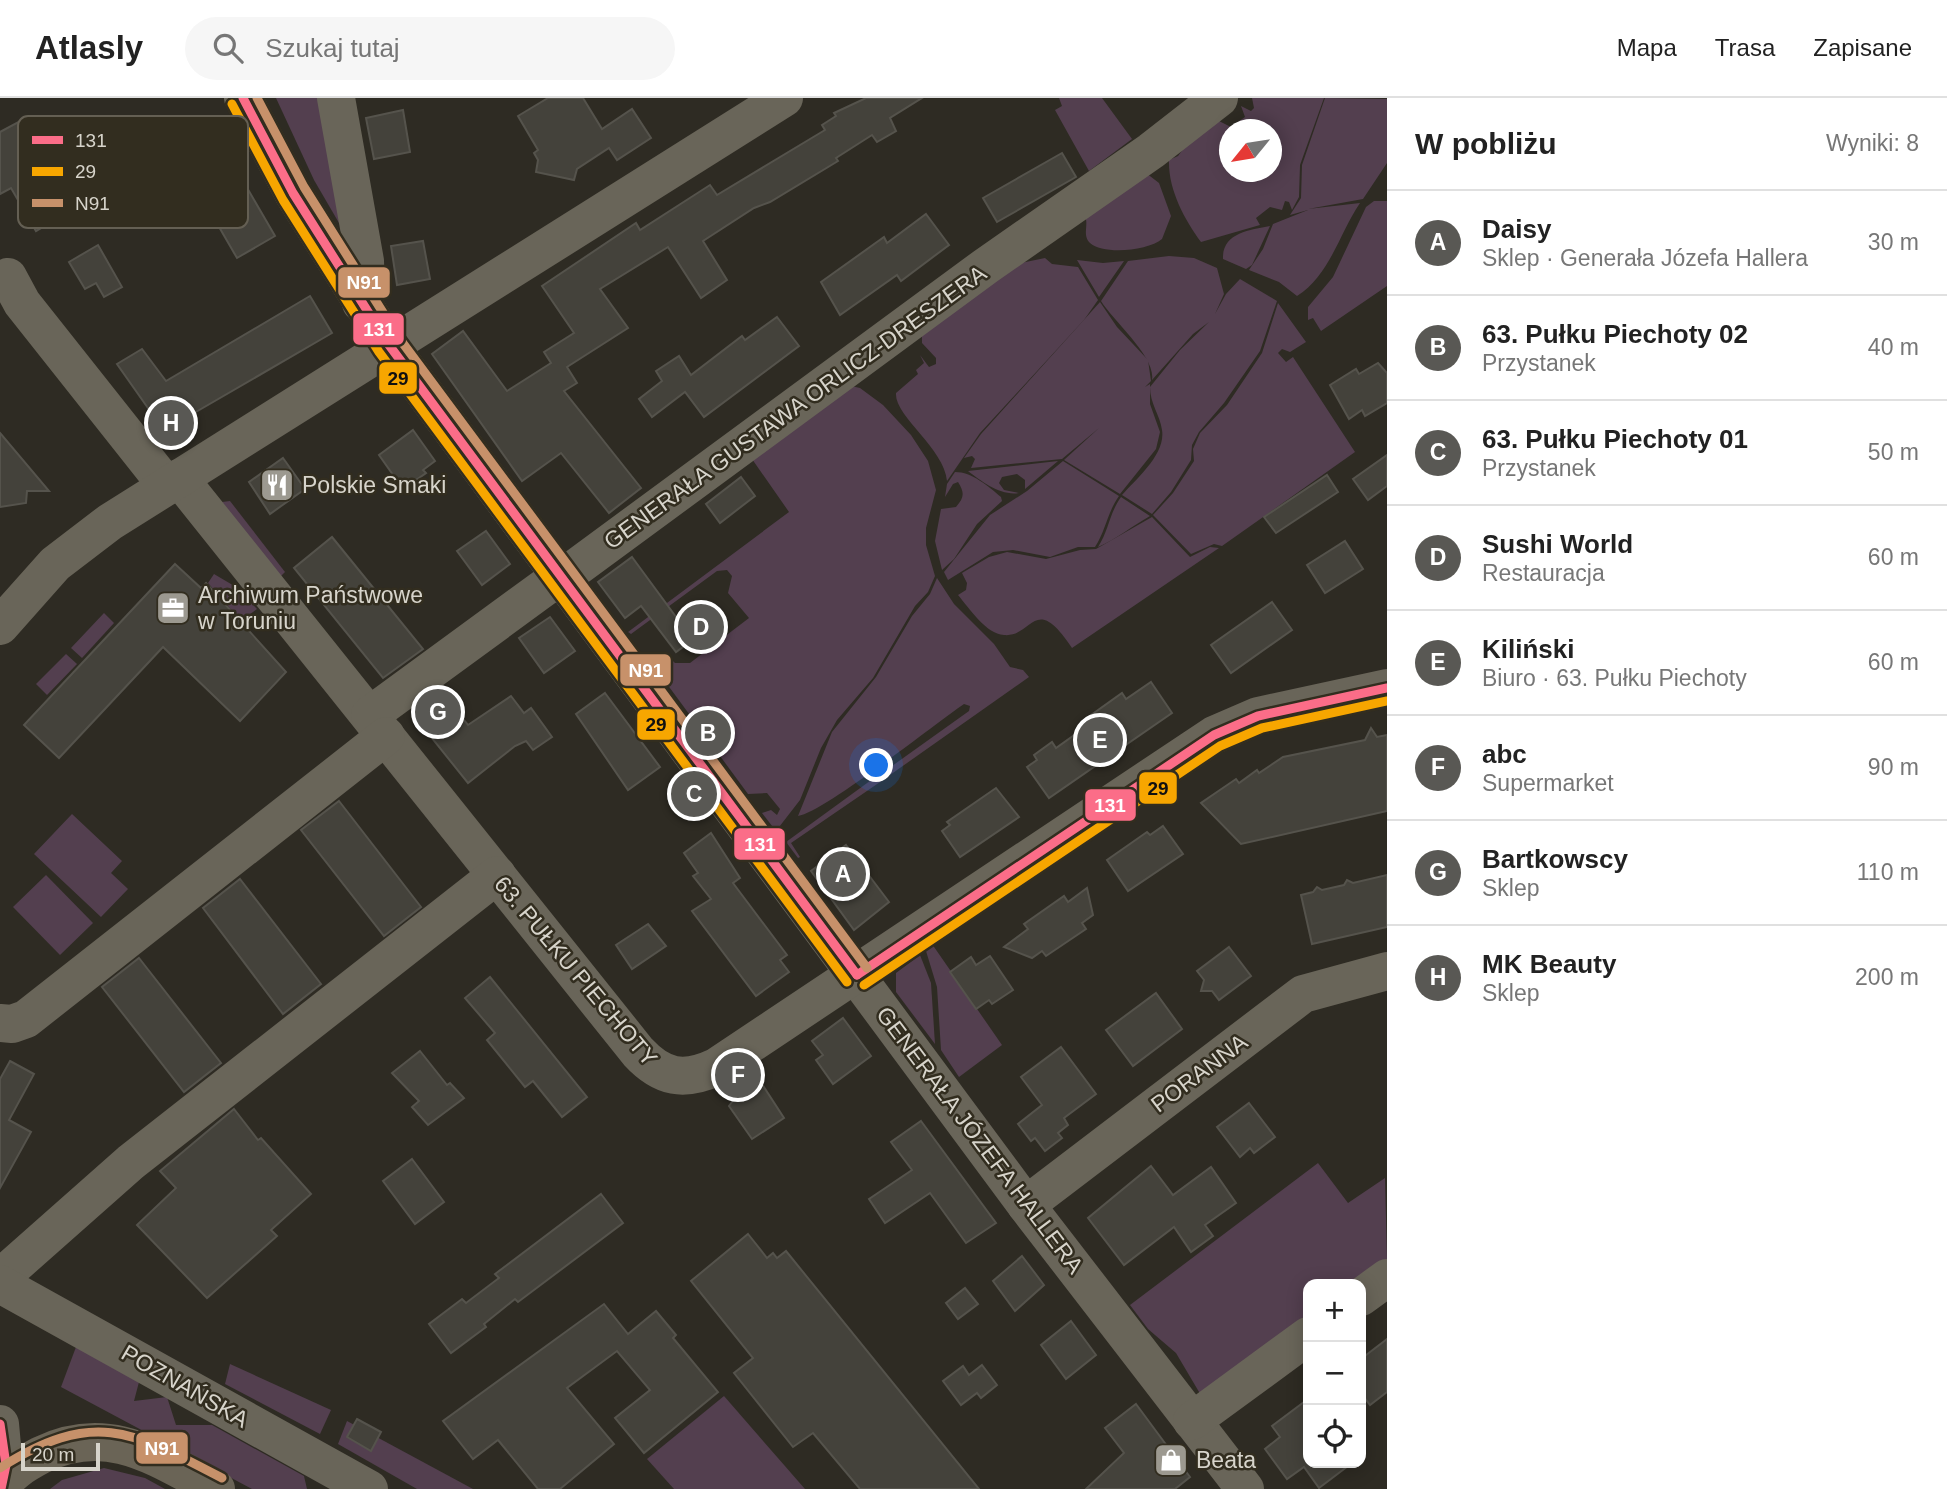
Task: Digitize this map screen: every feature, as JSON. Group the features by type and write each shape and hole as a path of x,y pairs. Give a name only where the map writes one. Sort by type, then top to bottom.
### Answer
{"main road":[{"path":"3,1484 50,1451 82,1442 106,1441 134,1447 216,1489"}],"street":[{"name":"GENERAŁA JÓZEFA HALLERA","path":"243,98 293,193 389,345 1026,1205 1245,1489"},
{"path":"336,98 365,261 366,288 360,303"},
{"path":"0,626 55,564 110,522 784,98"},
{"name":"GENERAŁA GUSTAWA ORLICZ-DRESZERA","path":"0,1023 12,1024 26,1019 545,587 562,578 986,266 1151,151 1220,98"},
{"name":"63. PUŁKU PIECHOTY","path":"8,277 22,303 378,725 638,1052 666,1074 686,1078 716,1067 1214,735 1258,716 1387,688"},
{"path":"0,1281 131,1162 497,876"},
{"name":"PORANNA","path":"1026,1205 1303,994 1387,971"},
{"path":"1366,1293 1387,1278"},
{"name":"POZNAŃSKA","path":"0,1281 369,1489"},
{"path":"1192,1421 1303,1340"},
{"path":"0,1424 3,1484"}],"shaded area":[{"path":"276,98 321,98 346,235 314,180"},
{"path":"1059,98 1102,98 1132,139 1089,171 1055,110 1062,106"},
{"path":"1252,98 1324,98 1300,165 1299,197 1292,210 1289,202 1285,201 1282,210 1270,207 1256,218 1260,225 1201,242 1178,203 1171,182 1169,160 1178,156 1186,145 1219,121 1219,182 1282,182 1282,119 1242,119 1245,117 1241,106 1251,111 1254,108"},
{"path":"1325,98 1387,99 1387,163 1363,199 1308,209 1360,203 1326,266 1297,296 1279,282 1249,270 1263,249 1273,224 1308,210 1290,215 1301,198 1302,165"},
{"path":"1146,173 1159,183 1171,216 1162,239 1147,246 1126,250 1105,249 1090,243 1086,237 1085,216"},
{"path":"1374,201 1387,201 1387,286 1321,331 1313,318 1308,320 1308,307 1333,277 1366,207"},
{"path":"1270,226 1252,265 1246,269 1223,259 1227,243 1232,238 1246,231"},
{"path":"1169,256 1194,258 1217,268 1224,294 1215,314 1226,294 1240,279 1277,301 1260,351 1224,403 1199,432 1192,445 1191,460 1171,492 1152,514 1122,495 1149,466 1162,439 1161,425 1150,387 1180,350 1209,322 1193,334 1152,380 1148,361 1141,350 1101,301 1128,261"},
{"path":"1045,258 1052,264 1078,267 1098,300 1084,320 980,433 947,481 937,457 897,402 896,393 918,374 916,370 924,363 920,355 929,367 936,364 936,358 922,343 922,335 1016,264"},
{"path":"1077,260 1103,263 1124,261 1099,297"},
{"path":"1100,302 1117,327 1148,360 1151,381 1145,387 1150,384 1150,404 1160,432 1156,449 1120,494 1064,460 1099,428 1062,459 971,468 975,459 972,456 964,458 981,434"},
{"path":"1278,303 1306,342 1290,352 1282,349 1278,353 1286,362 1293,357 1355,452 1222,546 1214,544 1191,554 1153,515 1173,493 1194,461 1193,449 1200,433 1227,405 1262,353"},
{"path":"847,385 860,388 883,405 911,435 928,461 936,490 926,528 926,545 935,576 928,592 915,606 873,678 837,720 821,748 800,800 776,831 762,813 771,810 777,815 780,809 767,793 748,794 653,665 660,659 665,665 672,660 675,663 690,663 749,618 728,593 732,576 727,570 717,571 631,634 628,632 789,512 752,459"},
{"path":"1058,461 1025,489 1025,480 1017,474 1002,477 999,483 1004,490 1019,493 999,490 968,471"},
{"path":"1063,461 1119,496 1095,547 1078,547 1050,557 1013,550 993,552 948,580 944,572 990,515 1027,491"},
{"path":"955,472 980,480 1001,497 1002,501 977,524 954,559 942,570 935,541 941,509 956,507 962,498 963,492 958,482 953,484 945,497 947,484"},
{"path":"1121,497 1150,516 1098,547 1114,510"},
{"path":"230,501 285,572 279,578 222,502"},
{"path":"1152,517 1190,557 1210,547 1219,548 1072,648 1059,631 1049,622 1041,620 1014,634 997,634 978,620 958,595 966,590 967,583 962,573 989,557 1007,552 1046,559 1080,550 1096,549"},
{"path":"214,574 236,587 257,609 241,621 208,583"},
{"path":"937,578 954,604 994,644 1010,667 1023,670 1029,677 890,775 892,766 969,711 970,706 964,704 831,800 798,816 832,732 876,677 912,616 930,594"},
{"path":"104,613 114,623 82,658 71,648"},
{"path":"66,654 77,664 47,695 36,684"},
{"path":"874,778 883,780 791,843 800,857 798,858 786,842"},
{"path":"72,814 122,861 111,873 128,889 101,917 34,854"},
{"path":"46,875 93,923 60,955 13,907"},
{"path":"932,944 1002,1045 959,1077 941,1050 937,987 926,951"},
{"path":"920,955 931,983 935,1044 896,992 896,973"},
{"path":"1318,1163 1348,1203 1385,1178 1387,1259 1360,1279 1303,1279 1303,1322 1202,1397 1176,1353 1148,1329 1130,1305"},
{"path":"76,1347 139,1382 134,1401 167,1397 176,1425 212,1425 304,1476 307,1489 252,1489 61,1387"},
{"path":"230,1364 331,1410 320,1434 225,1384"},
{"path":"724,1396 805,1489 674,1489 647,1459"},
{"path":"347,1421 473,1489 417,1489 338,1444"},
{"path":"104,1468 145,1478 165,1489 50,1489 62,1480"}],"building":[{"path":"548,98 583,98 602,129 632,109 651,138 617,160 609,148 577,169 574,180 536,172 538,160 534,153 538,150 518,116"},
{"path":"866,98 922,98 890,118 896,131 877,142 872,135 836,158 838,161 770,202 754,208 703,241 727,280 701,298 668,247 600,289 628,328 567,367 577,383 564,391 641,488 609,513 561,453 522,481 432,354 463,331 507,391 551,363 544,352 574,333 542,286 636,223 640,230 710,185 717,195 825,130 822,125 836,116 834,113"},
{"path":"403,110 410,152 374,159 366,118"},
{"path":"18,122 18,200 11,188 0,194 0,132"},
{"path":"1062,153 1076,177 997,222 983,198"},
{"path":"248,189 275,236 237,258 220,228 248,228"},
{"path":"926,214 949,245 901,281 897,275 840,315 821,282 884,237 887,243"},
{"path":"423,241 430,279 397,285 391,246"},
{"path":"98,245 122,287 104,297 96,283 85,289 69,262"},
{"path":"310,296 332,333 182,420 186,427 169,438 117,364 142,349 166,381"},
{"path":"777,317 799,346 704,417 685,392 652,417 639,399 662,381 656,371 679,356 691,375 742,336 745,340"},
{"path":"1378,363 1387,373 1387,403 1365,416 1362,410 1349,419 1330,385 1356,369 1359,374"},
{"path":"413,430 435,461 423,470 426,473 403,489 379,455"},
{"path":"0,433 49,491 27,491 26,503 0,507"},
{"path":"1387,455 1387,486 1368,500 1353,479"},
{"path":"283,458 305,489 270,514 249,482"},
{"path":"1327,475 1338,492 1276,533 1264,517"},
{"path":"741,477 755,496 720,523 706,504"},
{"path":"486,531 510,564 482,585 457,551"},
{"path":"332,537 423,649 383,678 294,568"},
{"path":"1345,541 1363,569 1325,593 1307,565"},
{"path":"632,557 682,625 695,615 709,635 693,646 690,642 676,652 641,606 625,618 598,582"},
{"path":"175,564 201,588 206,583 286,672 240,721 163,647 59,758 24,725"},
{"path":"1272,602 1292,630 1231,673 1211,645"},
{"path":"550,617 575,651 544,673 519,638"},
{"path":"1151,682 1172,713 1049,798 1027,767 1037,760 1034,755 1052,742 1056,748 1091,723 1087,718 1122,693 1126,699"},
{"path":"605,693 660,767 628,790 576,714"},
{"path":"443,695 468,725 511,696 524,713 531,708 552,737 533,750 526,741 515,746 468,783 415,717"},
{"path":"1371,728 1377,737 1387,735 1387,811 1241,844 1201,803 1236,779 1239,783 1283,757 1365,740"},
{"path":"996,788 1019,817 960,857 942,831 950,825 947,822"},
{"path":"339,801 421,907 384,936 301,830"},
{"path":"1163,826 1183,854 1128,891 1107,860 1147,832 1150,835"},
{"path":"711,833 740,878 733,883 787,955 780,960 789,972 756,996 692,911 711,899 693,876 698,873 684,853"},
{"path":"846,845 889,902 854,930 811,871"},
{"path":"1387,875 1387,927 1312,944 1301,895 1313,892 1317,887 1322,890 1344,885 1347,880 1353,883"},
{"path":"240,879 321,984 283,1014 203,908"},
{"path":"1087,888 1093,915 1082,923 1086,929 1046,956 1042,951 1032,958 1004,947 1028,929 1024,924 1064,896 1068,902"},
{"path":"648,924 666,946 632,969 616,945"},
{"path":"1229,947 1251,976 1219,1000 1212,991 1201,991 1204,980 1197,971"},
{"path":"990,956 1013,990 992,1004 989,1000 976,1009 950,972 971,957 976,965"},
{"path":"139,958 221,1063 184,1092 102,987"},
{"path":"490,977 587,1097 562,1117 533,1081 525,1087 487,1040 495,1033 465,998"},
{"path":"1156,993 1182,1029 1133,1066 1106,1030"},
{"path":"843,1018 871,1056 833,1084 816,1060 823,1055 812,1041"},
{"path":"1061,1047 1096,1094 1064,1118 1068,1125 1058,1133 1062,1138 1045,1151 1035,1138 1031,1141 1018,1124 1042,1105 1021,1077"},
{"path":"420,1051 447,1085 450,1083 464,1098 428,1125 412,1107 419,1101 392,1073"},
{"path":"10,1061 34,1074 9,1120 31,1132 0,1188 0,1079"},
{"path":"760,1081 784,1118 752,1139 729,1106 735,1098"},
{"path":"1249,1103 1275,1137 1254,1153 1250,1148 1240,1157 1217,1127"},
{"path":"234,1109 258,1140 261,1138 311,1194 271,1230 277,1236 207,1298 137,1225 176,1188 160,1171"},
{"path":"921,1121 996,1223 966,1243 930,1193 885,1223 869,1199 912,1170 891,1142"},
{"path":"412,1159 444,1202 415,1224 383,1181"},
{"path":"1151,1166 1173,1195 1211,1167 1236,1203 1205,1225 1213,1236 1191,1252 1174,1227 1124,1265 1088,1218"},
{"path":"601,1194 623,1223 518,1302 515,1299 484,1324 486,1327 451,1353 429,1324 462,1299 466,1303 499,1278 495,1274"},
{"path":"748,1234 767,1258 773,1253 777,1258 786,1251 979,1489 860,1489 813,1433 793,1447 734,1373 753,1358 691,1281"},
{"path":"1022,1256 1044,1285 1015,1311 993,1281"},
{"path":"965,1288 978,1304 958,1319 946,1303"},
{"path":"604,1304 628,1334 656,1311 676,1335 673,1338 718,1392 644,1453 615,1418 650,1390 617,1351 567,1388 614,1444 560,1489 538,1489 498,1440 473,1459 443,1421"},
{"path":"1071,1321 1096,1355 1066,1379 1041,1345"},
{"path":"1387,1339 1387,1392 1370,1405 1366,1400 1366,1355"},
{"path":"982,1365 997,1385 981,1398 977,1393 961,1405 943,1381 963,1366 969,1375"},
{"path":"1303,1403 1303,1468 1287,1479 1265,1449 1280,1437 1272,1426"},
{"path":"1136,1404 1190,1477 1175,1489 1086,1489 1124,1453 1105,1428"},
{"path":"357,1419 381,1432 371,1451 347,1437"},
{"path":"1305,1468 1345,1468 1319,1488"}],"transit line":[{"name":"131","path":"243,98 293,193 389,345 857,975"},
{"name":"N91","path":"257,98 304,187 399,338 867,968"},
{"name":"29","path":"232,104 238,116"},
{"name":"29","path":"248,134 283,200 379,352 847,982"},
{"name":"131","path":"857,975 1214,735 1258,716 1387,688"},
{"name":"29","path":"864,985 1220,746 1262,728 1387,701"},
{"name":"131","path":"0,1424 6,1465 1,1489"},
{"name":"N91","path":"0,1468 61,1438 87,1433 112,1433 136,1438 162,1448 222,1478"}],"place":[{"name":"MK Beauty","path":"171,423"},
{"name":"Polskie Smaki","path":"277,485"},
{"name":"Archiwum Państwowe w Toruniu","path":"173,608"},
{"name":"Sushi World","path":"701,627"},
{"name":"Bartkowscy","path":"438,712"},
{"name":"63. Pułku Piechoty 02","path":"708,733"},
{"name":"Kiliński","path":"1100,740"},
{"name":"63. Pułku Piechoty 01","path":"694,794"},
{"name":"Daisy","path":"843,874"},
{"name":"abc","path":"738,1075"},
{"name":"Beata","path":"1171,1460"}]}
